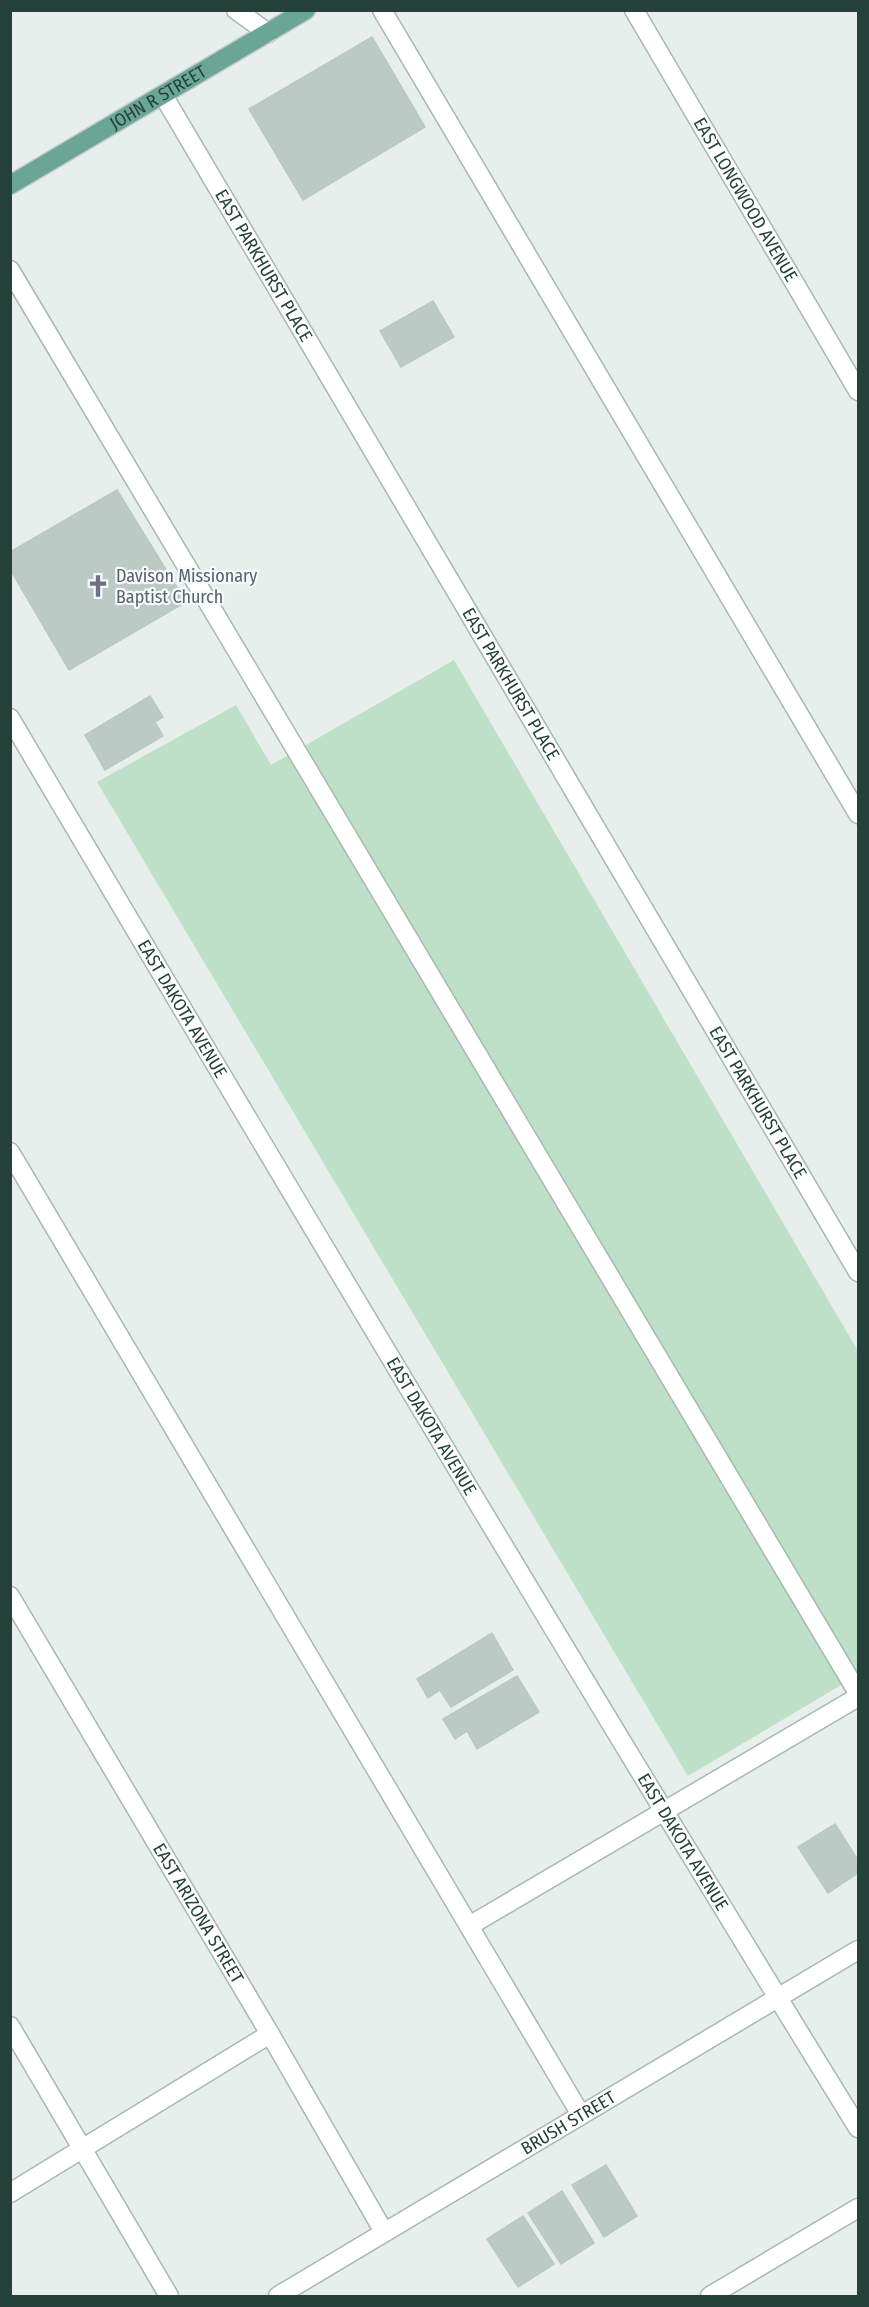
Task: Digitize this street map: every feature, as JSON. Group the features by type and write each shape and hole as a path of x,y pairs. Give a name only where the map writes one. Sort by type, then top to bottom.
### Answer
{"main road":[{"name":"JOHN R STREET","path":"14,178 163,95 306,10"}],"street":[{"path":"236,10 268,33"},
{"path":"382,10 858,814"},
{"name":"EAST LONGWOOD AVENUE","path":"634,10 858,391"},
{"name":"EAST PARKHURST PLACE","path":"163,95 858,1272"},
{"path":"10,270 858,1695 469,1926"},
{"name":"EAST DAKOTA AVENUE","path":"10,718 349,1291 663,1812 858,2128"},
{"path":"10,1152 581,2115"},
{"name":"EAST ARIZONA STREET","path":"10,1596 270,2034 384,2232"},
{"name":"BRUSH STREET","path":"278,2296 858,1950"},
{"path":"10,2026 169,2296"},
{"path":"10,2193 270,2034"},
{"path":"710,2296 858,2208"}],"green space":[{"path":"454,660 858,1351 858,1675 688,1776 97,782 236,705 271,765"}],"building":[{"path":"372,37 425,127 303,200 249,109"},
{"path":"433,301 454,337 401,367 380,331"},
{"name":"Davison Missionary Baptist Church","path":"117,490 186,602 69,670 10,569 10,552"},
{"path":"150,696 163,717 155,722 163,736 105,770 85,735"},
{"path":"492,1633 513,1670 451,1707 440,1690 428,1698 417,1679"},
{"path":"517,1676 539,1712 477,1749 467,1731 455,1739 443,1719"},
{"path":"835,1824 858,1860 858,1873 828,1893 798,1847"},
{"path":"606,2165 637,2216 604,2237 572,2185"},
{"path":"562,2191 594,2243 561,2264 528,2213"},
{"path":"523,2216 554,2264 518,2287 487,2239"}],"place":[{"name":"Davison Missionary Baptist Church","path":"98,586"}]}
